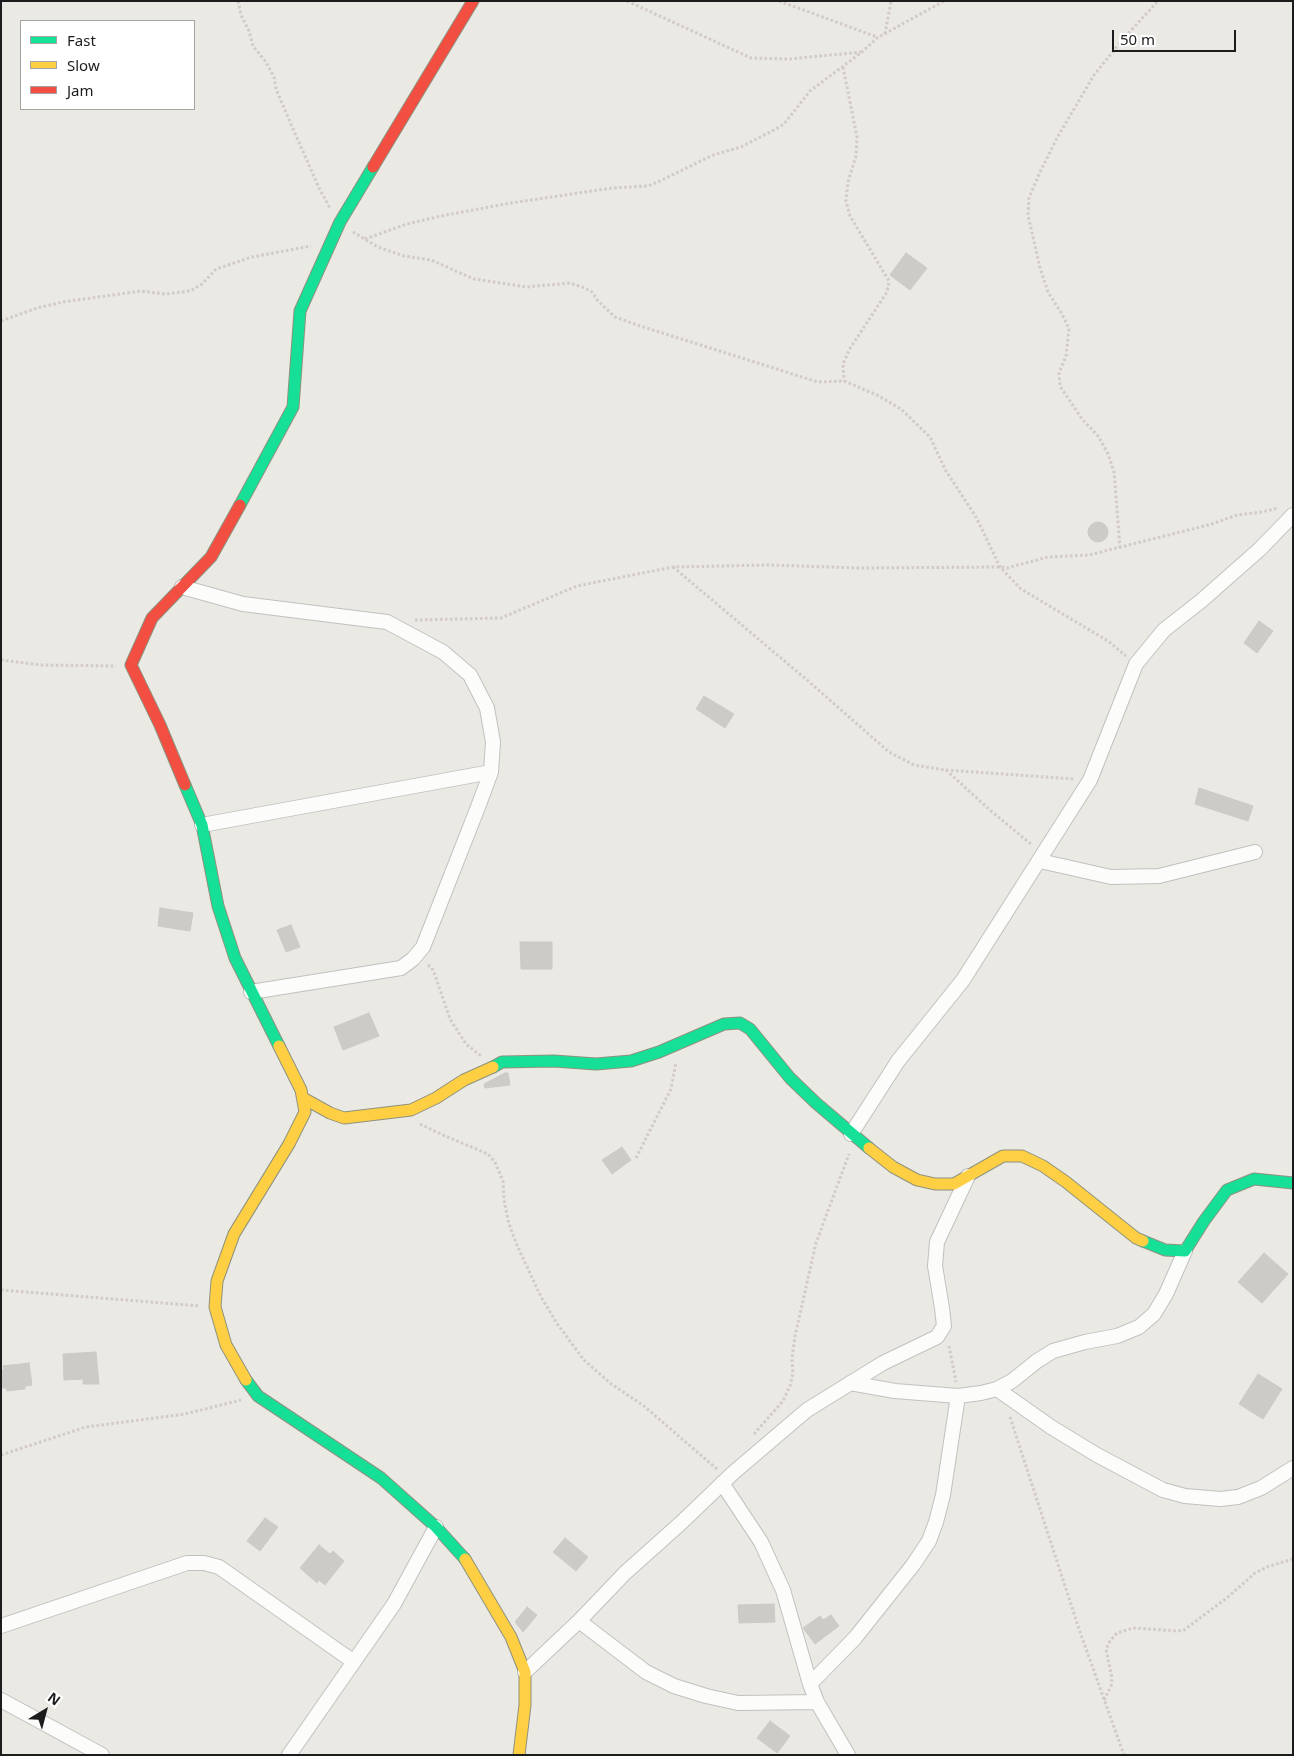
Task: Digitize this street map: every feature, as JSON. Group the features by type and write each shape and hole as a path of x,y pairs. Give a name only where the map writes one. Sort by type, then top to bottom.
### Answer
{"street":[{"path":"473,1 340,222 300,311 293,406 211,557 152,618 131,665 160,725 202,825 218,906 235,958 301,1090 305,1112 289,1144 234,1234 218,1281 216,1307 226,1345 240,1372 258,1396 381,1478 436,1527 465,1559 510,1637 525,1672 526,1705 519,1755"},
{"path":"853,1135 898,1062 963,980 1090,780 1136,664 1164,630 1201,601 1260,549 1289,511"},
{"path":"182,587 243,604 386,622 443,652 470,675 487,708 494,742 491,772 423,947 413,960 401,968 251,992"},
{"path":"202,825 491,772"},
{"path":"1042,858 1111,876 1159,876 1255,852"},
{"path":"302,1098 330,1113 344,1118 411,1110 436,1098 464,1080 502,1062 510,1060 596,1064 631,1061 659,1052 724,1024 740,1023 750,1029 790,1078 853,1135 893,1167 917,1180 935,1184 954,1184 1003,1156 1022,1156 1043,1166 1066,1182 1136,1238 1165,1250 1185,1251"},
{"path":"525,1672 579,1621 625,1572 807,1410 883,1363 936,1337 944,1326 935,1266 937,1242 968,1176"},
{"path":"850,1383 895,1391 958,1396 1000,1391 1037,1361 1054,1351 1085,1342 1117,1336 1139,1326 1154,1314 1166,1294 1185,1251 1227,1190 1254,1179 1293,1183"},
{"path":"1000,1391 1051,1427 1097,1455 1163,1490 1185,1496 1220,1499 1238,1497 1261,1488 1293,1468"},
{"path":"810,1684 855,1638 913,1565 929,1541 936,1522 946,1477 958,1396"},
{"path":"725,1481 761,1542 783,1590 816,1702 848,1755"},
{"path":"289,1755 394,1604 436,1527"},
{"path":"1,1626 187,1563 204,1563 219,1567 354,1662"},
{"path":"579,1621 646,1672 674,1686 738,1703 816,1702"},
{"path":"1,1700 102,1755"}],"path":[{"path":"238,1 241,15 249,31 253,46 266,62 274,77 276,89 319,188 340,222 378,247 404,256 431,260 474,279 527,287 570,283 592,292 598,301 616,317 640,326 818,382 844,381 877,395 901,409 930,437 946,471 976,517 1000,567 1021,589 1108,641 1136,664"},
{"path":"627,1 751,58 790,59 862,52"},
{"path":"780,1 878,38"},
{"path":"885,34 891,1"},
{"path":"365,239 408,224 441,216 511,203 612,188 648,186 713,155 741,147 776,129 784,124 810,91 878,38 944,1"},
{"path":"1120,548 1114,472 1108,454 1099,437 1082,419 1060,386 1059,373 1066,356 1068,329 1062,314 1048,292 1040,268 1028,215 1029,198 1057,138 1094,75 1124,38 1158,1"},
{"path":"843,67 857,137 856,156 848,182 846,201 850,216 889,281 887,292 842,364 844,381"},
{"path":"1,322 37,308 63,302 141,291 165,294 190,291 202,284 216,269 252,257 331,242"},
{"path":"414,620 501,618 576,586 673,567 768,565 859,568 1008,568 1048,557 1089,555 1120,548 1212,524 1236,515 1289,511"},
{"path":"673,567 889,752 914,765 945,770 1090,780"},
{"path":"1,660 41,665 131,665"},
{"path":"945,770 1042,858"},
{"path":"413,960 423,962 432,968 450,1019 466,1044 479,1054 487,1070"},
{"path":"636,1158 671,1089 680,1042"},
{"path":"412,1120 488,1154 496,1162 502,1181 509,1224 532,1279 558,1325 584,1360 603,1378 644,1406 678,1434 725,1481"},
{"path":"753,1435 783,1401 790,1386 793,1373 795,1336 816,1243 853,1135"},
{"path":"1,1290 216,1307"},
{"path":"944,1326 958,1396"},
{"path":"1000,1391 1074,1613 1124,1755"},
{"path":"1,1455 86,1427 185,1414 258,1396"},
{"path":"1104,1700 1111,1686 1112,1678 1106,1650 1110,1641 1117,1634 1133,1628 1184,1630 1228,1597 1255,1573 1267,1567 1293,1560"}],"building":[{"path":"906,253 927,268 910,290 890,275"},
{"path":"1098,522 1105,525 1108,532 1105,539 1098,542 1091,539 1088,532 1091,525"},
{"path":"1259,621 1273,631 1257,653 1244,643"},
{"path":"704,696 734,714 725,728 696,709"},
{"path":"1199,788 1253,806 1248,821 1195,804"},
{"path":"160,908 193,913 190,931 158,926"},
{"path":"291,925 300,947 286,952 277,930"},
{"path":"520,942 552,942 552,969 521,969"},
{"path":"369,1013 379,1036 343,1050 334,1027"},
{"path":"508,1073 510,1085 485,1088 484,1084"},
{"path":"622,1147 631,1160 612,1174 602,1160"},
{"path":"1264,1253 1288,1274 1262,1303 1238,1282"},
{"path":"96,1352 99,1384 83,1384 83,1379 64,1380 63,1354"},
{"path":"29,1363 32,1385 25,1386 25,1389 7,1391 6,1388 1,1388 1,1370 4,1370 3,1366"},
{"path":"1258,1374 1282,1389 1263,1419 1239,1404"},
{"path":"265,1518 278,1527 260,1551 247,1541"},
{"path":"565,1538 588,1557 576,1571 553,1552"},
{"path":"319,1545 330,1554 333,1551 344,1561 325,1585 319,1580 317,1583 300,1568"},
{"path":"774,1604 775,1622 739,1623 738,1605"},
{"path":"527,1607 537,1615 523,1632 515,1622"},
{"path":"831,1615 839,1626 815,1644 803,1628 820,1616 823,1620"},
{"path":"770,1721 790,1736 777,1753 757,1738"}],"traffic: fast":[{"path":"240,505 293,407 300,311 340,222 373,167"},
{"path":"185,785 202,825 218,906 235,958 279,1046"},
{"path":"493,1067 502,1062 554,1061 596,1064 631,1061 659,1052 724,1024 740,1023 750,1029 790,1078 869,1148"},
{"path":"1143,1241 1165,1250 1185,1251 1227,1190 1254,1179 1293,1183"},
{"path":"246,1380 258,1396 381,1478 436,1527 465,1559"}],"traffic: slow":[{"path":"246,1380 226,1345 215,1307 217,1281 234,1234 289,1144 305,1112 301,1090 279,1046"},
{"path":"303,1098 330,1113 344,1118 411,1110 436,1098 464,1080 493,1067"},
{"path":"869,1148 893,1167 917,1180 935,1184 954,1184 1003,1156 1022,1156 1043,1166 1066,1182 1136,1238 1143,1241"},
{"path":"465,1559 511,1637 525,1672 525,1705 519,1755"}],"traffic: jam":[{"path":"373,167 473,1"},
{"path":"185,785 160,725 131,665 152,618 211,557 240,505"}]}
